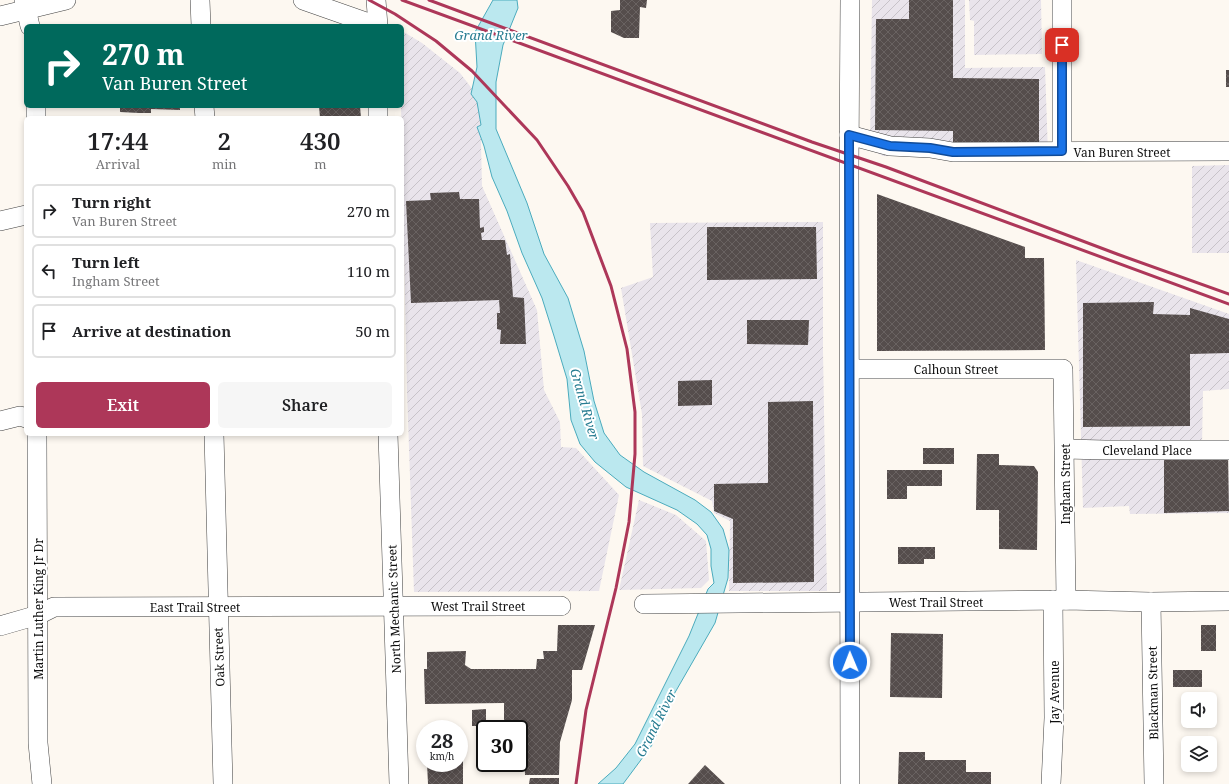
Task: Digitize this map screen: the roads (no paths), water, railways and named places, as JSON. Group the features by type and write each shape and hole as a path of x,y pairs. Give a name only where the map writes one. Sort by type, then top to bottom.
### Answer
{"street":[{"path":"0,16 27,12 66,0"},
{"path":"200,0 201,24"},
{"path":"304,0 371,24"},
{"path":"376,0 377,24"},
{"path":"850,0 850,784"},
{"path":"1062,0 1062,151"},
{"name":"Van Buren Street","path":"849,135 890,146 930,148 953,152 1229,151"},
{"path":"0,221 24,215"},
{"name":"Calhoun Street","path":"850,370 1063,369"},
{"name":"Ingham Street","path":"1059,600 1065,449 1063,369"},
{"path":"0,421 20,416 24,417"},
{"name":"Martin Luther King Jr Dr","path":"37,436 38,743 42,784"},
{"name":"Oak Street","path":"214,436 223,784"},
{"name":"North Mechanic Street","path":"388,436 399,784"},
{"name":"Cleveland Place","path":"1065,449 1229,450"},
{"name":"West Trail Street","path":"644,604 1059,600 1151,602 1229,601"},
{"name":"Jay Avenue","path":"1051,784 1059,600"},
{"name":"Blackman Street","path":"1151,602 1154,784"},
{"name":"West Trail Street","path":"394,606 561,606"},
{"name":"East Trail Street","path":"0,626 38,615 54,607 394,606"}],"water":[{"name":"Grand River","path":"493,0 517,0 518,8 503,45 496,82 496,129 527,203 544,254 568,298 584,351 594,401 604,433 620,455 644,472 695,500 711,512 723,529 729,550 728,578 715,623 673,696 652,745 623,784 598,784 616,768 635,744 689,636 708,589 714,583 711,566 711,549 707,535 697,524 677,510 626,487 595,462 580,444 571,420 567,379 542,298 522,253 507,211 492,177 484,146 477,127 481,125 477,102 471,94 477,67 475,32"}],"railway":[{"path":"369,0 395,14 436,41 472,71 537,140 568,186 583,212 611,286 627,349 635,412 635,454 629,522 616,588 586,710 576,784"},
{"path":"402,0 1229,304"},
{"path":"429,0 1229,294"}]}
